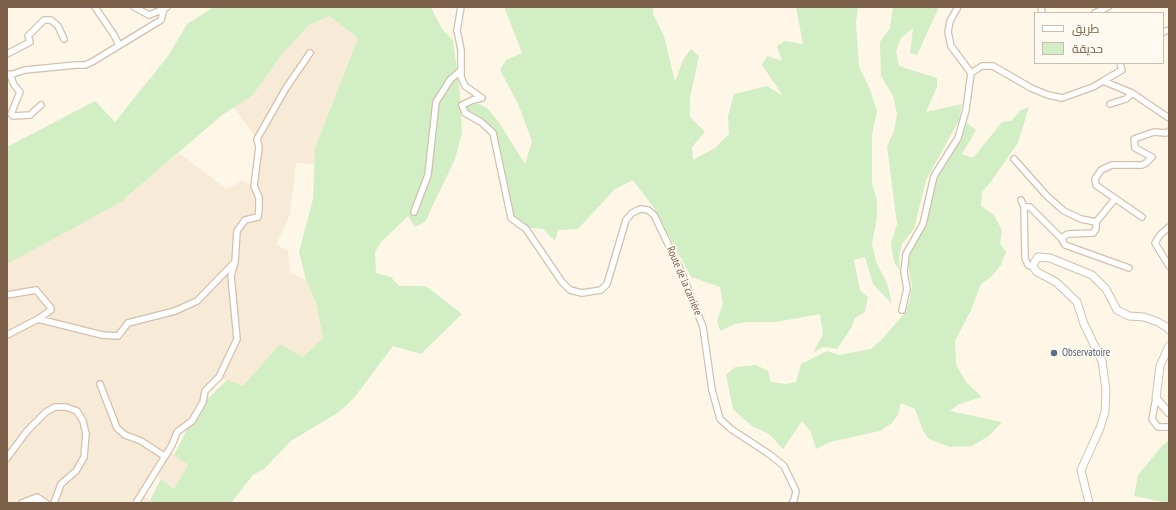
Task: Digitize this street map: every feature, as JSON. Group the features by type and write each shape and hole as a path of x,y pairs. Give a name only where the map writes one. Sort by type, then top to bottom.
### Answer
{"street":[{"path":"95,7 119,45"},
{"path":"134,7 149,15 166,8"},
{"path":"414,212 428,175 436,102 450,80 461,70 461,50 457,30 461,7"},
{"path":"1097,12 1108,7"},
{"path":"41,105 30,115 13,116 11,114 20,92 8,75 40,68 85,65 161,20 166,8"},
{"path":"902,310 908,289 904,272 906,254 923,224 934,176 958,138 966,110 971,73 951,46 948,32 950,21 958,8"},
{"path":"7,54 30,42 28,36 44,20 51,20 58,26 64,39"},
{"path":"136,503 177,432 192,421 203,402 205,391 219,378 237,339 231,276 235,262 237,230 245,220 258,217 259,197 254,186 259,147 257,139 286,88 310,54"},
{"path":"971,73 982,66 993,66 1032,88 1048,95 1062,98 1093,87 1122,70 1120,64"},
{"name":"Route de la carrière","path":"461,70 461,77 465,86 482,98 462,105 466,113 481,122 493,133 511,218 526,229 562,282 570,290 582,293 601,290 607,284 626,220 632,213 640,210 648,210 654,215 681,271 703,327 712,390 720,419 784,466 796,491 792,503"},
{"path":"1103,81 1132,93 1169,118"},
{"path":"1110,104 1126,99 1132,93"},
{"path":"1142,217 1096,184 1095,179 1101,170 1112,165 1142,165 1146,163 1152,157 1135,148 1134,139 1154,132 1166,133 1169,131"},
{"path":"1014,159 1047,196 1064,211 1081,219 1096,222"},
{"path":"1061,238 1068,234 1092,233 1096,229 1096,222 1115,199"},
{"path":"1021,200 1024,207 1026,258 1028,265 1033,267 1037,272 1056,282 1077,302 1084,324 1102,361 1106,390 1105,412 1100,428 1081,470 1089,503"},
{"path":"1024,207 1030,207 1061,238 1065,245 1129,268"},
{"path":"1169,227 1160,235 1155,243 1169,266"},
{"path":"1033,267 1038,256 1050,258 1092,275 1106,289 1117,310 1129,316 1144,317 1158,322 1169,330"},
{"path":"38,319 102,335 118,336 128,323 175,311 197,301 235,262"},
{"path":"7,295 36,290 51,308 51,310 38,319 7,335"},
{"path":"1169,346 1160,366 1152,420 1158,427 1169,427"},
{"path":"100,384 117,428 125,435 141,441 164,456"},
{"path":"1156,398 1169,413"},
{"path":"7,458 27,431 46,412 55,407 66,407 77,411 83,421 86,434 84,457 76,471 61,484 54,503"},
{"path":"22,503 37,500 46,503"}],"shaded area":[{"path":"329,16 358,38 315,148 315,164 296,163 290,214 276,245 288,250 290,272 306,280 316,303 323,338 303,357 280,344 243,386 219,378 205,391 192,421 177,432 168,450 188,465 174,489 154,473 142,494 154,503 7,503 8,262 121,202 179,153 226,189 242,181 254,186 257,139 234,107 253,95 282,54 309,25"}],"green space":[{"path":"214,7 431,7 442,29 453,40 460,93 462,133 455,159 425,222 415,227 408,216 381,242 375,252 376,273 391,277 399,286 426,286 462,314 421,354 393,346 354,398 339,412 291,441 264,469 253,475 231,503 154,503 150,500 161,479 174,489 188,465 174,455 198,408 227,380 243,386 280,344 303,357 323,338 316,303 306,280 299,252 313,199 315,148 358,38 329,16 309,25 282,54 253,95 222,115 121,202 7,264 7,147 95,101 115,122 168,56 187,24"},
{"path":"504,7 653,7 653,14 664,36 675,82 683,60 691,49 699,56 690,98 690,117 705,132 692,147 693,160 715,148 729,134 728,116 734,94 767,86 783,96 762,65 767,56 782,61 777,46 785,41 803,44 796,7 858,7 856,23 859,67 869,87 877,111 872,135 872,183 877,201 877,217 872,244 876,262 887,283 892,304 873,284 865,257 854,260 860,290 868,297 865,312 855,318 851,328 837,349 823,347 813,353 823,334 820,314 776,322 747,322 735,324 720,331 717,320 723,304 720,287 691,277 654,208 633,180 615,189 578,229 558,230 555,241 543,229 530,228 513,217 497,134 488,124 469,112 466,107 477,103 487,108 498,121 525,164 532,141 518,104 500,70 506,60 522,53"},
{"path":"893,7 939,7 917,55 910,53 913,28 901,38 896,51 899,66 937,78 937,87 926,112 962,104 959,120 926,180 914,229 902,244 899,257 900,271 894,262 891,243 897,224 887,146 894,131 897,114 893,96 881,76 880,42 890,28"},
{"path":"1029,107 1018,143 982,192 981,206 994,215 1002,230 1000,243 1006,252 1001,265 991,277 981,284 971,310 955,341 956,365 967,383 982,397 959,404 950,411 1002,422 989,436 972,446 950,447 929,439 923,431 915,409 901,403 898,415 892,423 880,431 830,442 816,449 811,432 802,421 783,449 769,434 752,426 733,409 726,375 735,367 756,365 768,371 771,382 786,384 796,382 801,364 827,351 839,355 871,349 881,340 905,313 912,286 907,260 910,249 927,224 934,185 967,123 976,130 962,154 973,158 1002,122 1011,121 1021,110"},
{"path":"1169,440 1169,503 1134,496 1138,475 1161,447"}],"place":[{"name":"Observatoire","path":"1054,353"}]}
